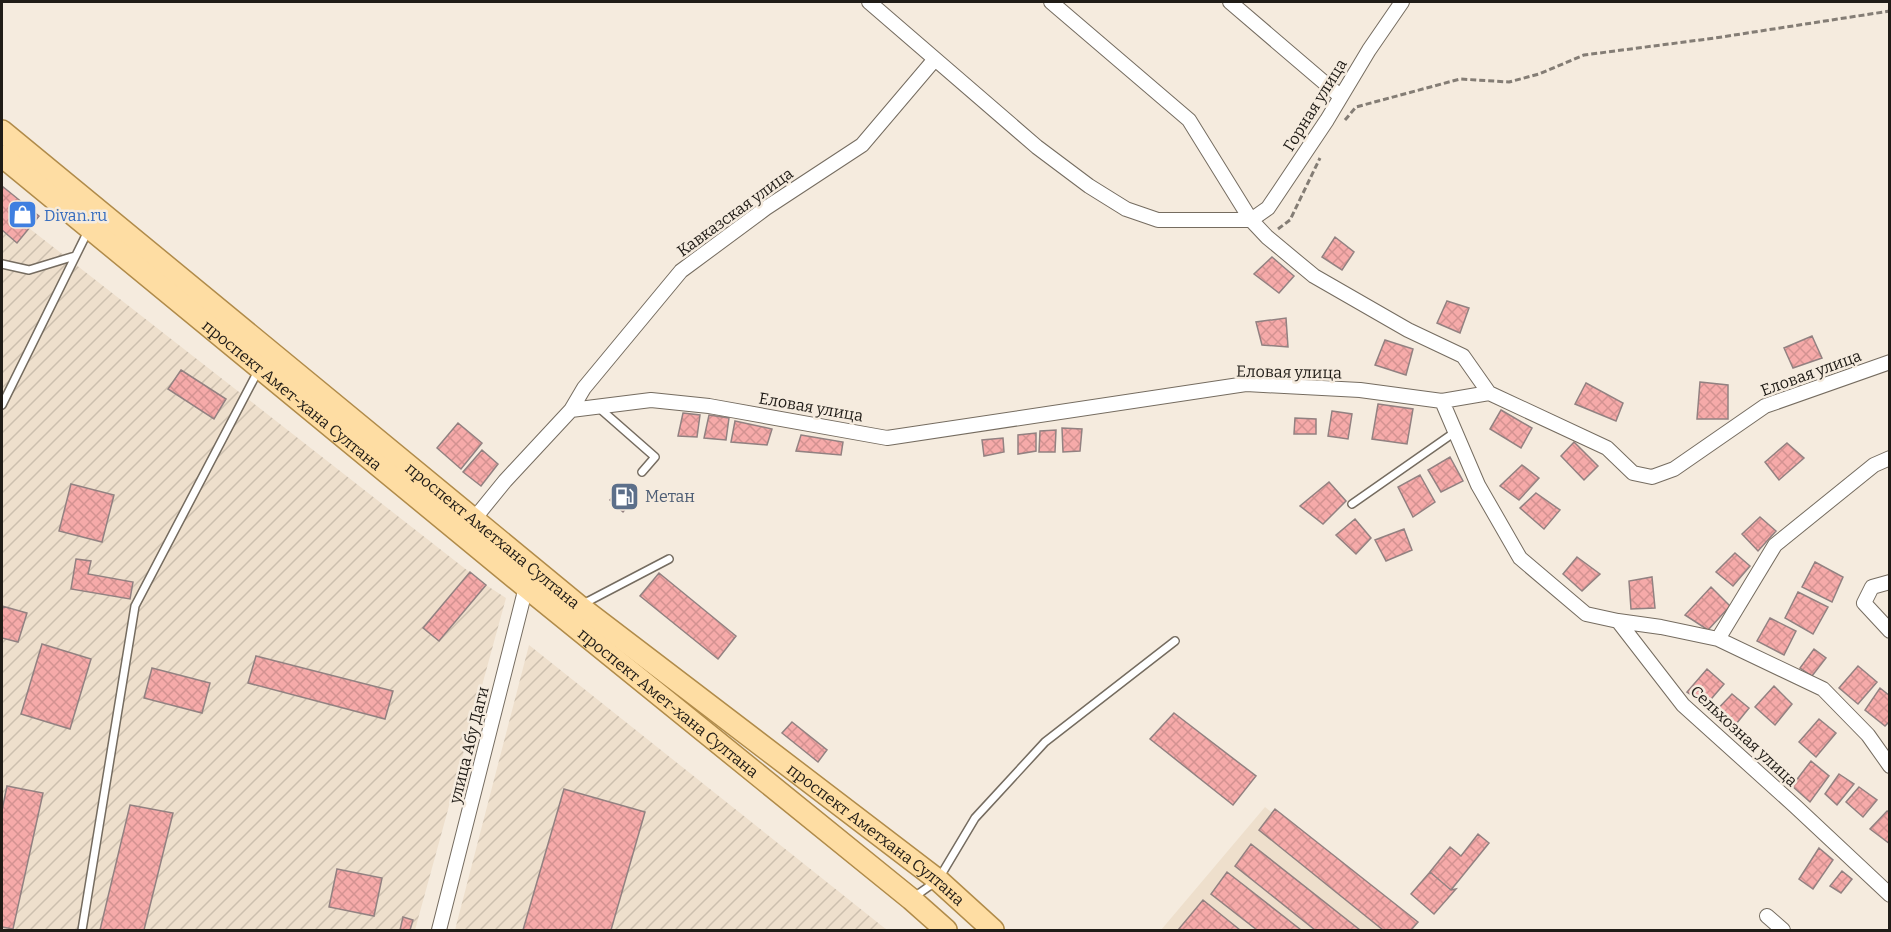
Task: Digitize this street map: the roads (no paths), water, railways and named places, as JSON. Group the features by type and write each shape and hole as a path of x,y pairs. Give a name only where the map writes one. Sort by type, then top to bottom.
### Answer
{"main road":[{"path":"2,131 98,223"},
{"name":"проспект Амет-хана Султана","path":"2,156 98,223 269,363 534,582 559,614 911,899 946,930"},
{"name":"проспект Аметхана Султана","path":"534,582 579,606 938,880 993,930"}],"street":[{"path":"869,2 1037,147 1089,186 1125,209 1158,220 1251,220"},
{"path":"1051,2 1189,120 1251,220 1267,237 1314,276 1408,330 1463,356 1489,393"},
{"path":"1230,2 1340,96"},
{"name":"Горная улица","path":"1251,220 1268,208 1327,120 1397,3"},
{"name":"Кавказская улица","path":"467,527 571,410 584,388 681,271 766,208 862,145 936,60"},
{"name":"Еловая улица","path":"571,410 651,400 709,406 887,438 1246,384 1360,390 1442,400 1489,393 1607,448 1633,473 1652,477 1674,469 1765,406 1890,362"},
{"path":"1442,400 1478,485 1520,558 1586,614 1718,639 1823,689 1868,735 1890,766"},
{"path":"1718,639 1775,545 1874,465 1890,458"},
{"name":"улица Абу Даги","path":"439,930 534,582"},
{"path":"1890,582 1872,587 1864,603 1890,632"},
{"name":"Сельхозная улица","path":"1618,621 1683,705 1890,895"},
{"path":"1767,916 1783,930"}],"lane":[{"path":"2,405 75,256 98,223"},
{"path":"2,264 29,270 75,256"},
{"path":"82,930 135,606 269,363"},
{"path":"598,407 655,457 642,472"},
{"path":"1352,504 1455,432"},
{"path":"559,614 669,560"},
{"path":"911,899 938,880 975,818 1045,742 1175,641"}],"place":[{"name":"Divan.ru","path":"23,215"},
{"name":"Метан","path":"624,496"}]}
